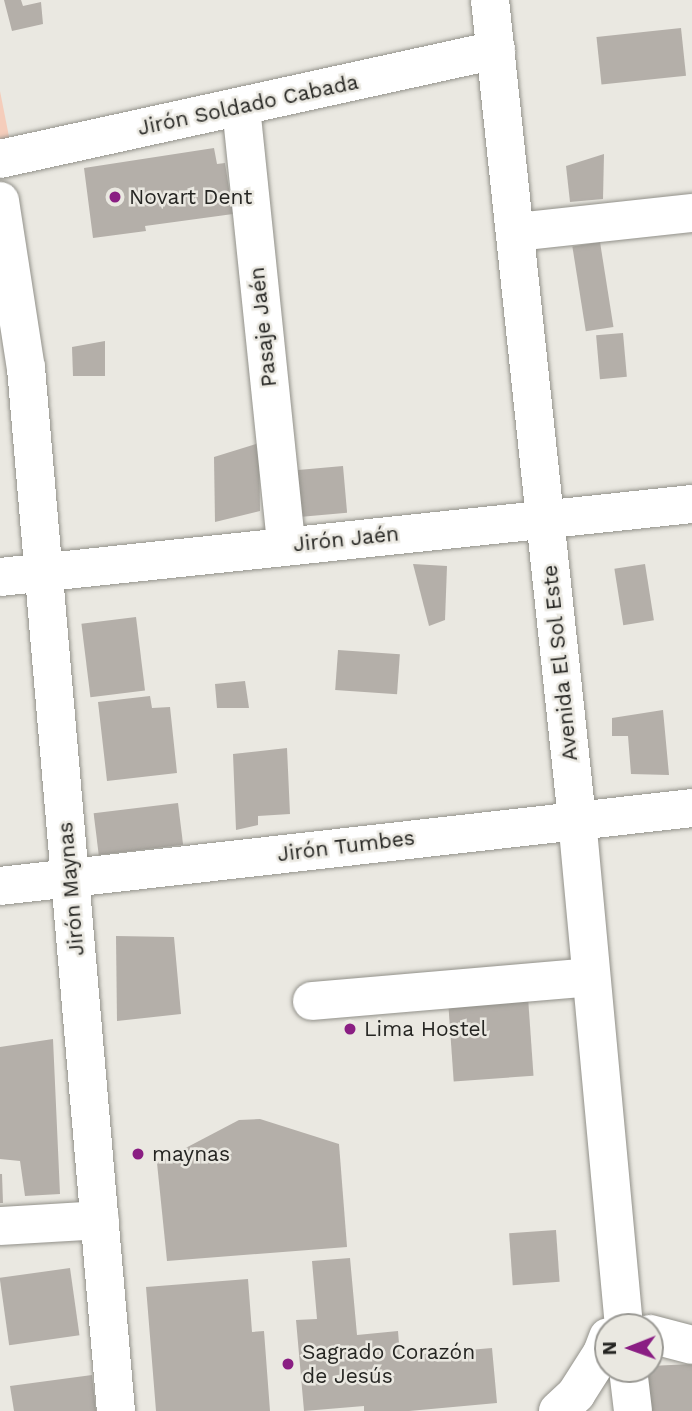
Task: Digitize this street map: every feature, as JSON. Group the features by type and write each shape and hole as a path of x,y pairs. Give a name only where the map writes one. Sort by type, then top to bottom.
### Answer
{"street":[{"name":"Avenida El Sol Este","path":"490,0 577,819 592,977 615,1313"},
{"name":"Jirón Soldado Cabada","path":"0,159 496,50"},
{"name":"Pasaje Jaén","path":"241,107 286,546"},
{"name":"Jirón Maynas","path":"0,201 13,369 43,573 116,1411"},
{"path":"516,232 692,212"},
{"name":"Jirón Jaén","path":"0,577 544,517 692,504"},
{"name":"Jirón Tumbes","path":"0,886 692,808"},
{"path":"312,1002 592,977"},
{"path":"0,1226 100,1220"},
{"path":"664,1338 692,1345"},
{"path":"558,1411 576,1394 594,1366"},
{"path":"630,1383 633,1411"}],"shaded area":[{"path":"0,91 12,152 0,155"}],"building":[{"path":"4,0 21,0 23,6 41,2 43,24 12,31"},
{"path":"681,28 686,76 601,85 596,37"},
{"path":"214,148 217,164 225,163 233,214 145,226 146,231 93,238 84,168"},
{"path":"604,154 603,199 570,202 566,166"},
{"path":"600,242 613,327 586,331 572,246"},
{"path":"623,333 627,377 600,379 596,335"},
{"path":"105,341 105,376 73,376 72,347"},
{"path":"259,443 260,511 215,522 214,457"},
{"path":"343,466 347,513 299,517 295,470"},
{"path":"413,564 447,566 445,620 429,626"},
{"path":"645,564 654,620 623,625 614,569"},
{"path":"136,617 145,690 90,697 81,624"},
{"path":"338,650 400,654 397,694 335,690"},
{"path":"245,681 249,708 217,708 215,684"},
{"path":"150,696 152,708 170,707 177,773 107,781 98,702"},
{"path":"663,710 669,775 631,774 628,736 612,736 612,718"},
{"path":"287,748 290,814 258,816 258,825 236,830 233,754"},
{"path":"178,803 183,845 99,855 94,813"},
{"path":"116,936 174,937 181,1014 117,1021"},
{"path":"528,997 534,1076 454,1081 448,1003"},
{"path":"53,1039 60,1194 25,1196 20,1161 0,1159 0,1047"},
{"path":"260,1119 339,1144 347,1247 167,1261 157,1163 239,1120"},
{"path":"2,1174 3,1203 0,1203"},
{"path":"556,1230 560,1282 513,1285 509,1233"},
{"path":"350,1258 357,1335 398,1331 400,1356 492,1348 497,1403 409,1411 364,1411 364,1406 304,1411 296,1320 317,1319 312,1261"},
{"path":"70,1268 79,1335 9,1345 0,1278"},
{"path":"248,1279 252,1332 264,1331 270,1411 156,1411 146,1287"},
{"path":"692,1364 692,1411 649,1411 648,1383 664,1383 664,1365"},
{"path":"92,1375 96,1411 14,1411 10,1386"}],"place":[{"name":"Novart Dent","path":"115,197"},
{"name":"Lima Hostel","path":"350,1029"},
{"name":"maynas","path":"138,1154"},
{"name":"Sagrado Corazón de Jesús","path":"288,1364"}]}
